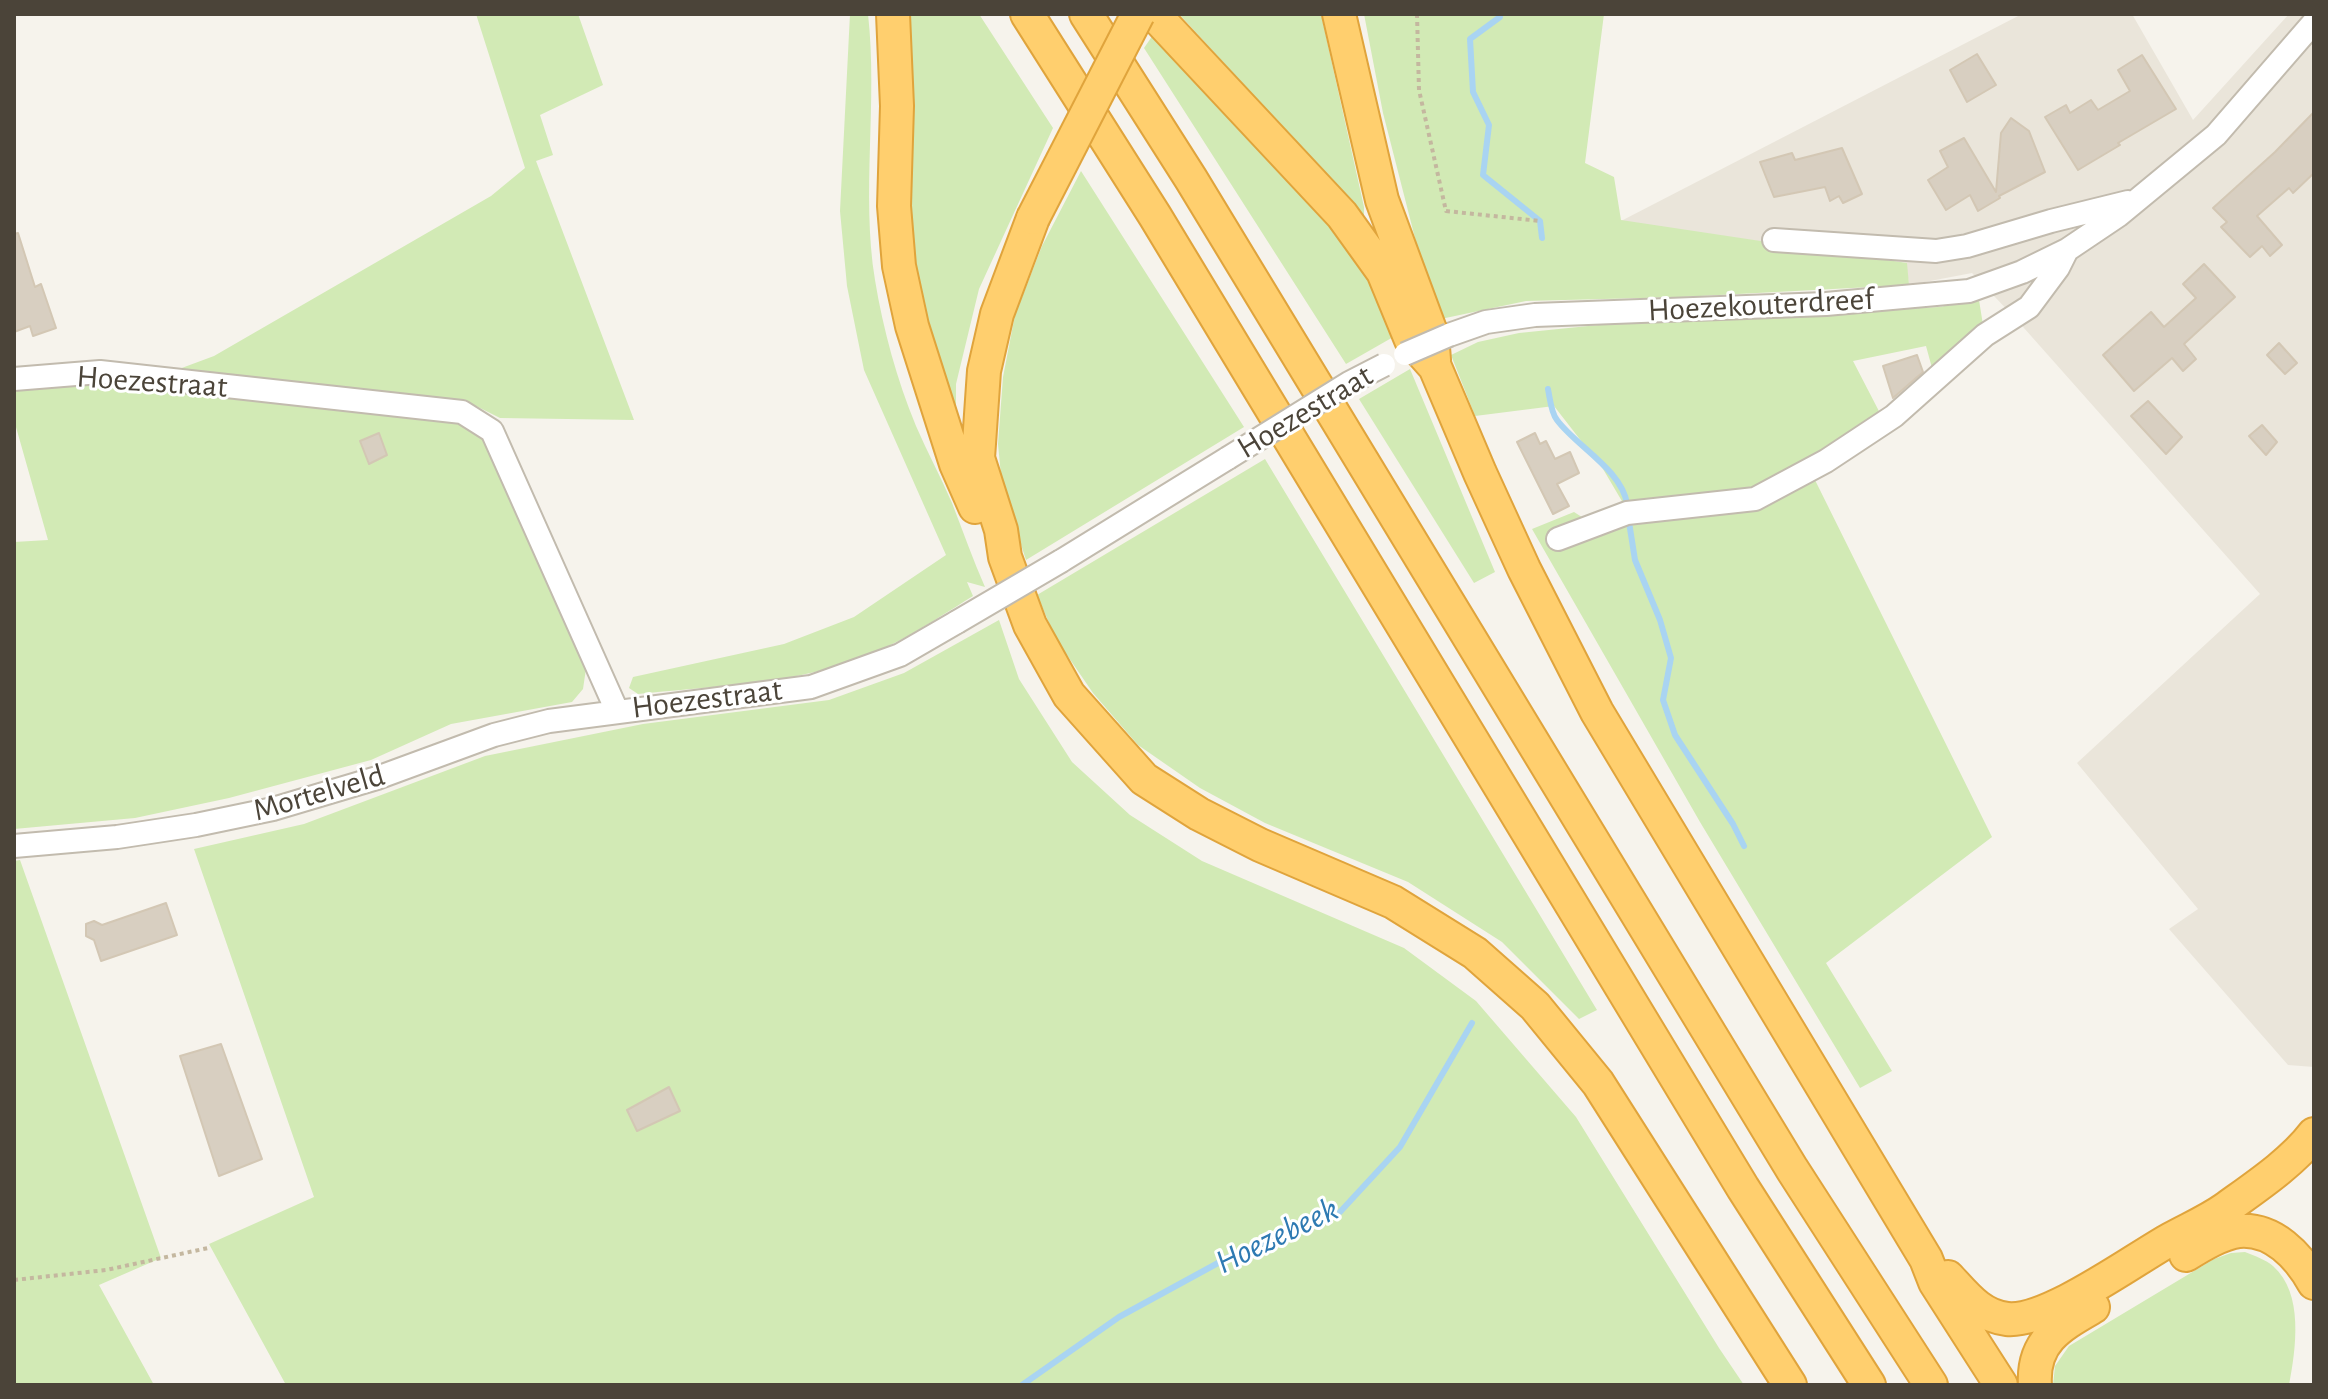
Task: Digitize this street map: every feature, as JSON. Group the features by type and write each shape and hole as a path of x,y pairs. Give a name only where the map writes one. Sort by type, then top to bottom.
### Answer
{"highway":[{"path":"893,14 897,106 894,206 899,266 912,326 956,464 987,535 1005,557"},
{"path":"1027,14 1163,229 1743,1188 1869,1385"},
{"path":"1086,14 1191,179 1784,1156 1931,1385"},
{"path":"1138,14 1033,218 997,314 984,371 978,458 1001,530 1005,557 1030,625 1069,695 1144,779 1199,814 1260,845 1393,902 1475,953 1535,1006 1598,1083 1790,1385"},
{"path":"1154,14 1342,215 1383,272 1411,340 1435,367"},
{"path":"1339,14 1382,200 1432,335 1435,367 1524,569 1597,712 1926,1259 1935,1282 2001,1385"},
{"path":"1926,1259 1949,1278 1970,1302 1988,1313 2007,1319 2039,1313 2071,1298 2221,1212 2269,1176 2314,1134"},
{"path":"2035,1385 2038,1359 2052,1333 2202,1245 2229,1233 2257,1233 2275,1239 2295,1254 2314,1283"}],"street":[{"name":"Hoezekouterdreef","path":"1449,335 1486,322 1535,315 1826,304 1969,291 2022,272 2067,250 2119,215 2216,135 2314,22"},
{"name":"Hoezekouterdreef","path":"1774,240 1936,251 1967,246 2137,200"},
{"name":"Hoezekouterdreef","path":"1558,539 1627,513 1755,499 1826,461 1894,416 1985,335 2029,307 2058,268 2067,250"},
{"name":"Hoezestraat","path":"14,379 100,372 462,412 492,431 617,711 811,687 900,655 1061,561 1349,383 1449,335"},
{"name":"Mortelveld","path":"14,846 117,837 273,809 377,778 494,735 549,721 617,711"}],"path":[{"path":"1417,14 1419,90 1446,211 1540,221"},
{"path":"14,1280 106,1270 208,1248"}],"shaded area":[{"path":"2022,14 2132,14 2193,120 2289,14 2314,14 2314,1067 2288,1065 2169,929 2198,909 2077,763 2260,594 1972,273 1909,285 1906,263 1621,221"}],"green space":[{"path":"476,14 578,14 603,85 540,115 553,155 536,161 634,420 500,418 476,406 179,369 214,356 491,196 525,168"},
{"path":"850,14 868,14 871,47 869,214 875,280 886,336 909,409 952,503 985,587 967,582 973,596 891,645 838,666 764,681 638,694 629,688 633,677 784,644 854,617 946,555 864,370 847,286 840,211"},
{"path":"902,14 979,14 1053,128 979,289 956,384 956,423 907,250"},
{"path":"1179,14 1321,14 1364,216"},
{"path":"1364,14 1604,14 1585,163 1614,177 1621,220 1907,263 1909,285 1681,297 1526,301 1436,320 1383,113"},
{"path":"1155,32 1369,274 1395,336 1346,364 1144,48"},
{"path":"1081,171 1244,427 1026,560 1002,486 998,444 1003,377 1015,315 1042,246"},
{"path":"1979,300 1983,325 1932,368 1926,346 1853,361 1882,417 1755,491 1626,508 1603,469 1554,406 1475,416 1451,355 1478,342 1519,333 1618,323 1939,307"},
{"path":"1410,369 1495,572 1474,583 1359,399"},
{"path":"88,383 171,386 456,419 480,435 488,445 587,662 583,689 572,702 451,724 371,760 229,798 135,818 14,829 14,542 48,540 14,420 14,386"},
{"path":"1265,459 1597,1010 1579,1019 1502,942 1408,882 1265,823 1200,788 1138,745 1093,693 1056,639 1037,595"},
{"path":"1814,478 1992,837 1826,963 1892,1071 1860,1088 1700,822 1532,529 1574,512 1599,528"},
{"path":"999,620 1019,679 1072,762 1130,815 1202,861 1404,948 1476,1001 1576,1117 1744,1385 286,1385 209,1244 314,1197 194,849 304,824 485,756 643,724 829,700 904,673"},
{"path":"20,860 161,1258 99,1285 154,1385 14,1385 14,861"},
{"path":"2245,1252 2273,1266 2290,1291 2294,1306 2295,1339 2289,1385 2053,1385 2055,1366 2069,1346 2214,1259"}],"building":[{"path":"1977,54 1996,85 1967,102 1950,70"},
{"path":"2142,55 2176,109 2078,170 2045,117 2066,105 2070,113 2091,100 2098,110 2130,91 2118,70"},
{"path":"2314,112 2314,173 2293,193 2289,188 2257,216 2282,245 2270,256 2262,246 2250,257 2221,227 2227,222 2213,208"},
{"path":"2011,118 2029,131 2045,172 1978,211 1970,195 1946,210 1928,180 1948,167 1940,151 1964,138 1996,192 2001,133"},
{"path":"1842,148 1862,194 1843,203 1839,196 1830,201 1825,187 1774,197 1760,162 1792,153 1795,160"},
{"path":"18,233 35,287 41,284 56,328 33,336 30,326 14,332 14,234"},
{"path":"2204,264 2235,297 2184,344 2196,359 2183,371 2172,358 2134,391 2103,355 2151,312 2164,327 2196,298 2183,284"},
{"path":"2279,343 2297,363 2285,374 2267,355"},
{"path":"1917,355 1923,372 1893,398 1883,366"},
{"path":"2148,401 2182,437 2166,454 2131,416"},
{"path":"2262,425 2277,442 2266,455 2249,436"},
{"path":"379,433 387,455 369,464 360,441"},
{"path":"1535,433 1540,444 1546,441 1555,459 1570,452 1579,473 1557,484 1569,506 1553,514 1517,442"},
{"path":"166,903 177,935 101,961 94,940 86,936 86,924 94,921 102,925"},
{"path":"221,1044 262,1159 219,1176 180,1056"},
{"path":"669,1087 680,1111 637,1131 627,1110"}],"waterway":[{"name":"Hoezebeek","path":"1500,14 1470,39 1473,92 1489,125 1483,175 1540,221 1542,238"},
{"name":"Hoezebeek","path":"1548,389 1555,417 1608,469 1617,480 1627,504"},
{"name":"Hoezebeek","path":"1629,522 1635,560 1660,620 1671,658 1663,700 1675,735 1744,846"},
{"name":"Hoezebeek","path":"1022,1385 1119,1317 1229,1257 1340,1212 1400,1147 1472,1023"}]}
